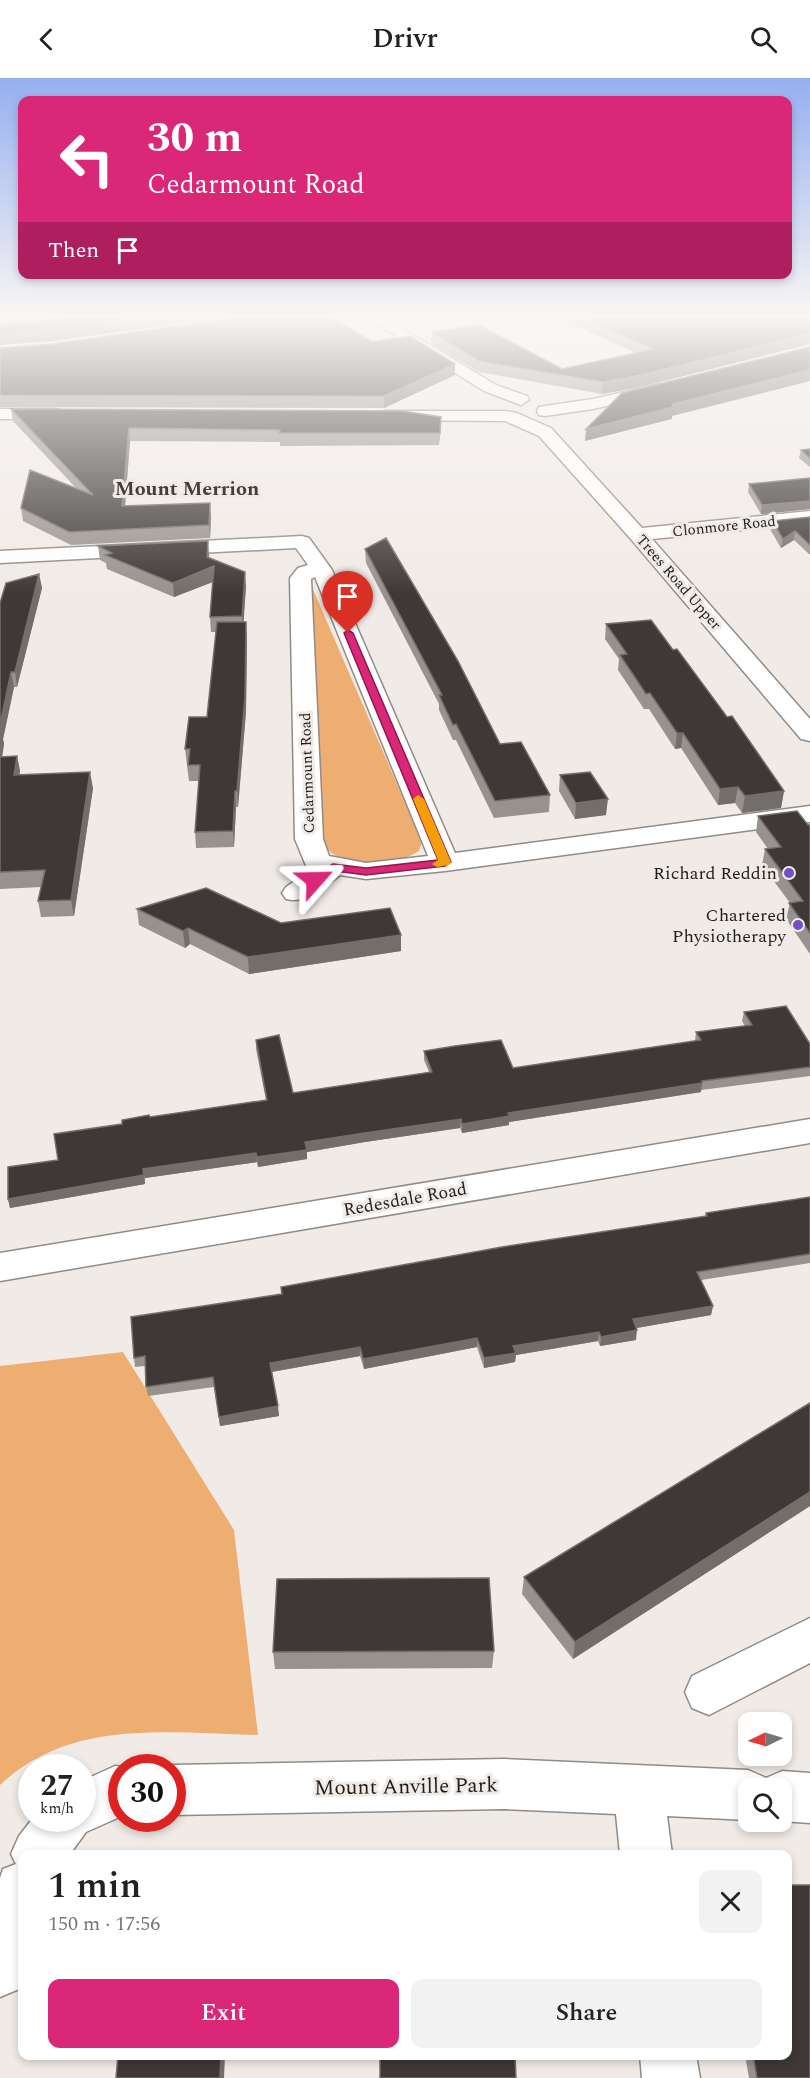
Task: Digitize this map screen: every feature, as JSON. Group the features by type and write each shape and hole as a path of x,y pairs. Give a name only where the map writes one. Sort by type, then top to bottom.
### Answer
{"street":[{"path":"373,416 459,415 493,407"},
{"path":"506,407 543,415 578,407"},
{"path":"532,407 543,415"},
{"path":"0,414 75,414"},
{"name":"Trees Road Upper","path":"543,415 637,534 810,734"},
{"name":"Clonmore Road","path":"637,534 810,517"},
{"path":"0,557 302,542 322,570 445,862"},
{"name":"Cedarmount Road","path":"322,570 305,572 300,578 309,839 317,862 333,867"},
{"path":"297,893 333,867 366,871 810,814"},
{"name":"Redesdale Road","path":"0,1267 810,1131"},
{"path":"709,1692 810,1639"},
{"name":"Mount Anville Park","path":"186,1790 504,1784 738,1795"},
{"path":"639,1790 646,1850"},
{"path":"792,1797 810,1798"},
{"path":"40,1850 55,1832"},
{"path":"0,1970 5,1940 18,1900"},
{"path":"669,2060 671,2078"}],"shaded area":[{"path":"306,584 312,587 422,842 419,851 394,862 365,864 351,861 338,857 317,839"},
{"path":"123,1352 234,1530 258,1735 156,1732 89,1739 47,1754 18,1754 18,1772 0,1785 0,1366"}],"building":[{"path":"608,407 672,407 586,429"},
{"path":"11,409 402,411 441,417 440,433 279,433 280,430 129,428 122,506 210,503 209,525 69,532 21,508 30,470 93,495"},
{"path":"810,449 810,458 801,450"},
{"path":"810,478 810,501 762,505 749,484"},
{"path":"810,517 810,545 795,531 783,539 772,521"},
{"path":"386,538 458,661 500,744 521,742 550,795 495,801 456,724 453,725 439,695 442,695 365,549"},
{"path":"208,541 207,557 245,572 242,616 210,617 214,566 173,583 105,555 112,553 98,546"},
{"path":"39,574 15,672 11,672 0,725 0,603 6,583"},
{"path":"651,620 673,650 677,649 727,717 732,716 784,791 745,796 738,787 720,789 683,733 677,733 650,693 646,694 620,655 627,654 606,624"},
{"path":"217,622 246,622 245,697 233,831 195,832 200,765 188,765 190,749 185,749 189,717 207,717"},
{"path":"17,756 14,775 90,772 71,900 38,901 45,870 0,872 0,757"},
{"path":"590,772 608,799 576,803 560,775"},
{"path":"797,811 810,825 810,933 789,903 803,901 765,849 781,847 758,816"},
{"path":"206,888 281,923 390,908 401,935 248,957 188,928 183,931 137,909"},
{"path":"786,1006 810,1044 810,1067 702,1081 702,1083 508,1113 510,1116 462,1124 461,1119 305,1142 307,1150 257,1157 256,1153 143,1169 144,1175 8,1199 8,1167 58,1160 54,1134 122,1124 122,1120 149,1115 150,1117 267,1100 256,1040 279,1035 293,1093 432,1072 424,1051 501,1040 513,1068 701,1040 696,1032 752,1025 744,1012"},
{"path":"810,1197 810,1254 697,1272 713,1306 633,1319 637,1330 601,1337 599,1332 513,1346 516,1353 484,1358 477,1338 363,1359 360,1347 270,1363 278,1406 219,1417 213,1377 146,1387 145,1356 134,1358 131,1317 282,1294 281,1287 502,1247 707,1216 706,1213"},
{"path":"810,1403 810,1492 575,1642 524,1577"},
{"path":"489,1578 494,1651 273,1652 277,1579"},
{"path":"792,1885 810,1885 810,2078 757,2078 754,2060 792,2060"},
{"path":"118,2060 221,2060 220,2078 116,2078"},
{"path":"380,2060 515,2060 516,2078 380,2078"}],"slow traffic":[{"path":"418,799 445,862 437,864"}],"place":[{"name":"Richard Reddin","path":"789,873"},
{"name":"Chartered Physiotherapy","path":"798,925"}],"district":[{"name":"Mount Merrion","path":"187,488"}],"route":[{"path":"315,880 333,867 366,871 445,862 348,633"}]}
